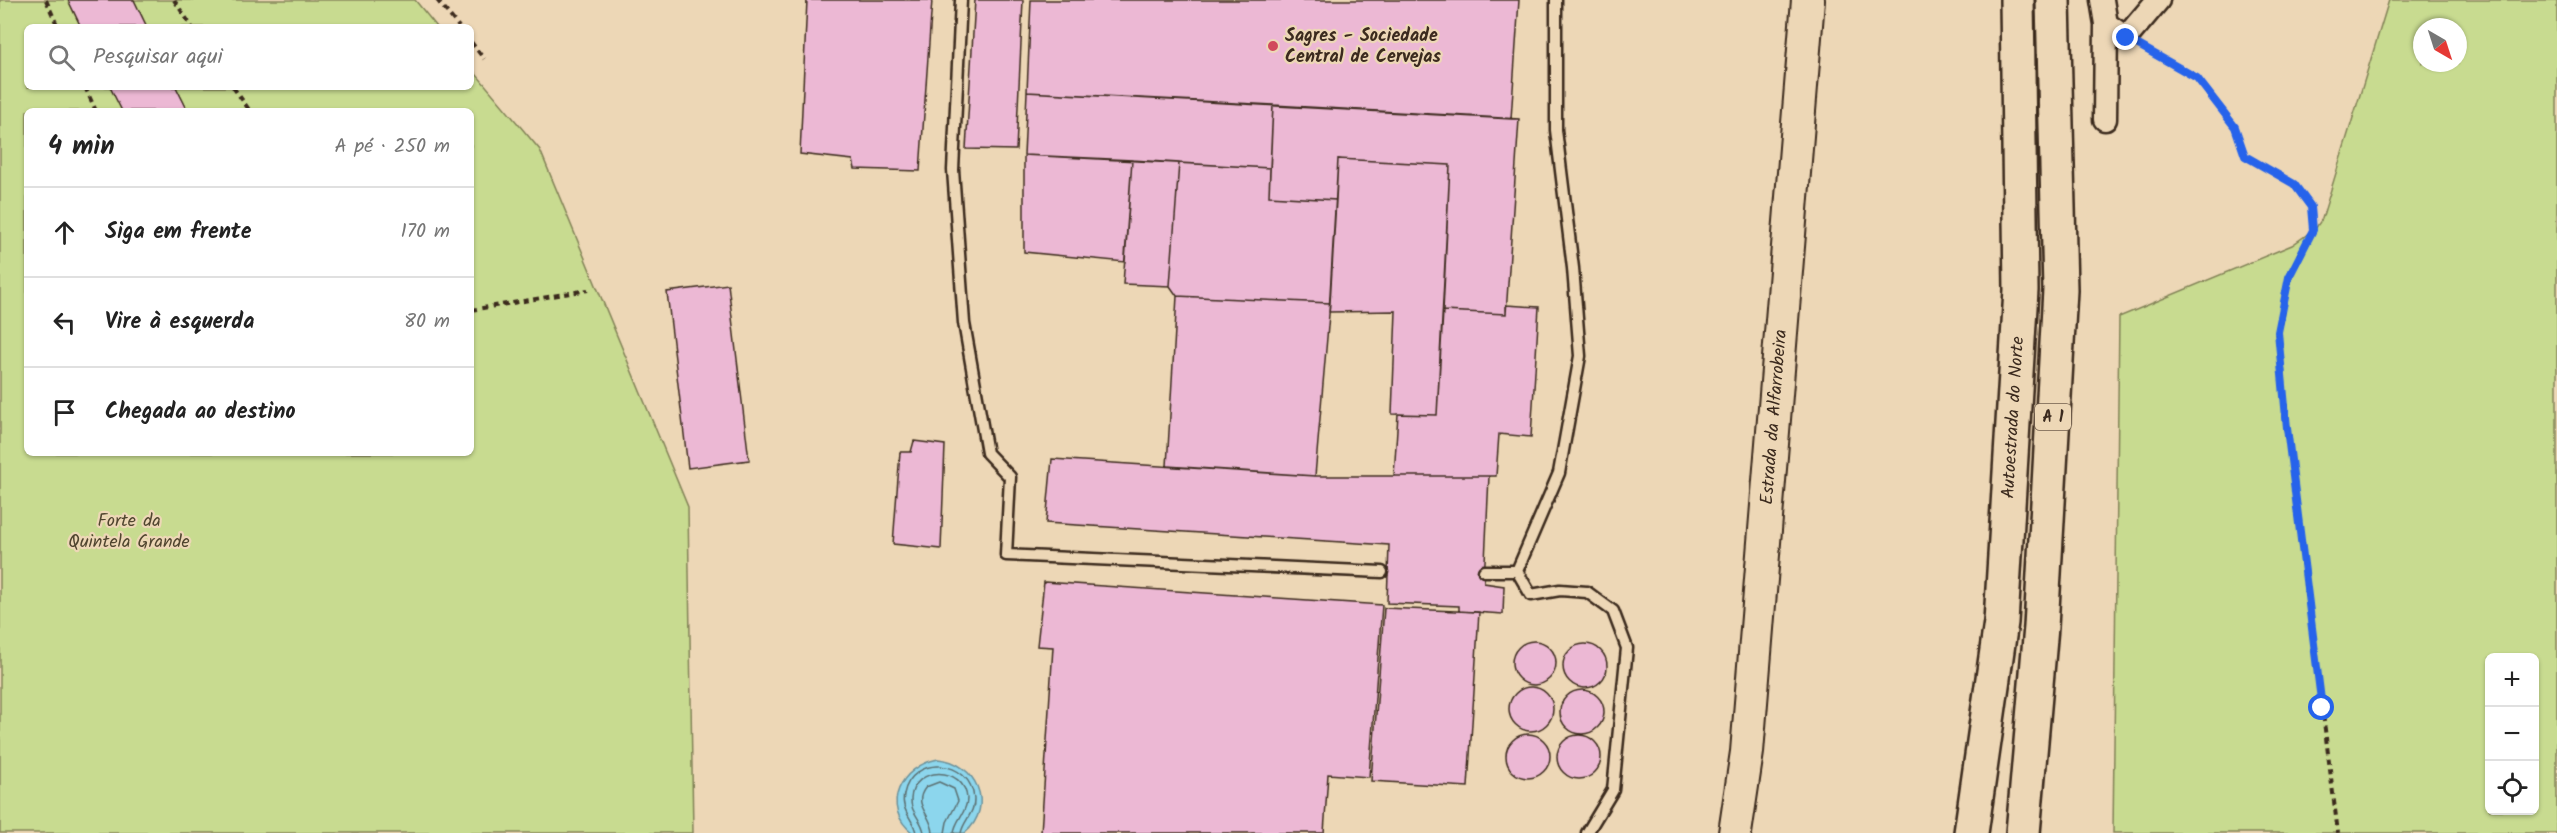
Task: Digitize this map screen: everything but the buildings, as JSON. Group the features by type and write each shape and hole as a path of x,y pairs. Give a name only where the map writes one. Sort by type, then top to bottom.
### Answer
{"highway":[{"name":"Autoestrada do Norte","path":"1971,833 2001,622 2022,290 2017,0"},
{"name":"A 1","path":"2024,833 2041,627 2060,290 2053,0"}],"main road":[{"name":"Estrada da Alfarrobeira","path":"1735,833 1750,721 1808,0"}],"street":[{"path":"2102,0 2106,24 2105,119"},
{"path":"2106,24 2126,38 2158,0"}],"lane":[{"path":"961,0 953,171 964,323 987,453 1010,477 1006,555 1382,572"},
{"path":"1517,571 1559,473 1580,356 1573,268 1556,129 1556,0"},
{"path":"1484,571 1517,571"},
{"path":"1517,571 1530,595 1560,590 1587,592 1613,611 1627,648 1612,790 1587,833"}],"path":[{"path":"46,0 57,24"},
{"path":"174,0 190,24"},
{"path":"437,0 457,24"},
{"path":"2126,38 2197,78 2235,127 2245,156 2294,184 2311,207 2313,230 2289,277 2278,332 2288,440 2338,833"},
{"path":"474,46 484,58"},
{"path":"86,90 95,108"},
{"path":"235,90 248,108"},
{"path":"474,309 588,290"}],"green space":[{"name":"Forte da Quintela Grande","path":"0,0 415,0 435,24 24,24 24,90 474,90 474,72 540,150 688,507 693,833 0,833"},
{"path":"2389,0 2557,0 2557,833 2113,833 2119,317 2292,245 2315,229 2322,219"}],"water":[{"path":"938,759 963,768 977,787 980,799 979,810 974,822 965,833 913,833 903,823 897,811 896,800 905,779 925,763"}],"place":[{"name":"Sagres - Sociedade Central de Cervejas","path":"1273,46"}],"route":[{"path":"2126,38 2197,78 2235,127 2245,156 2294,184 2311,207 2313,230 2289,277 2278,332 2287,428 2322,708"}]}
